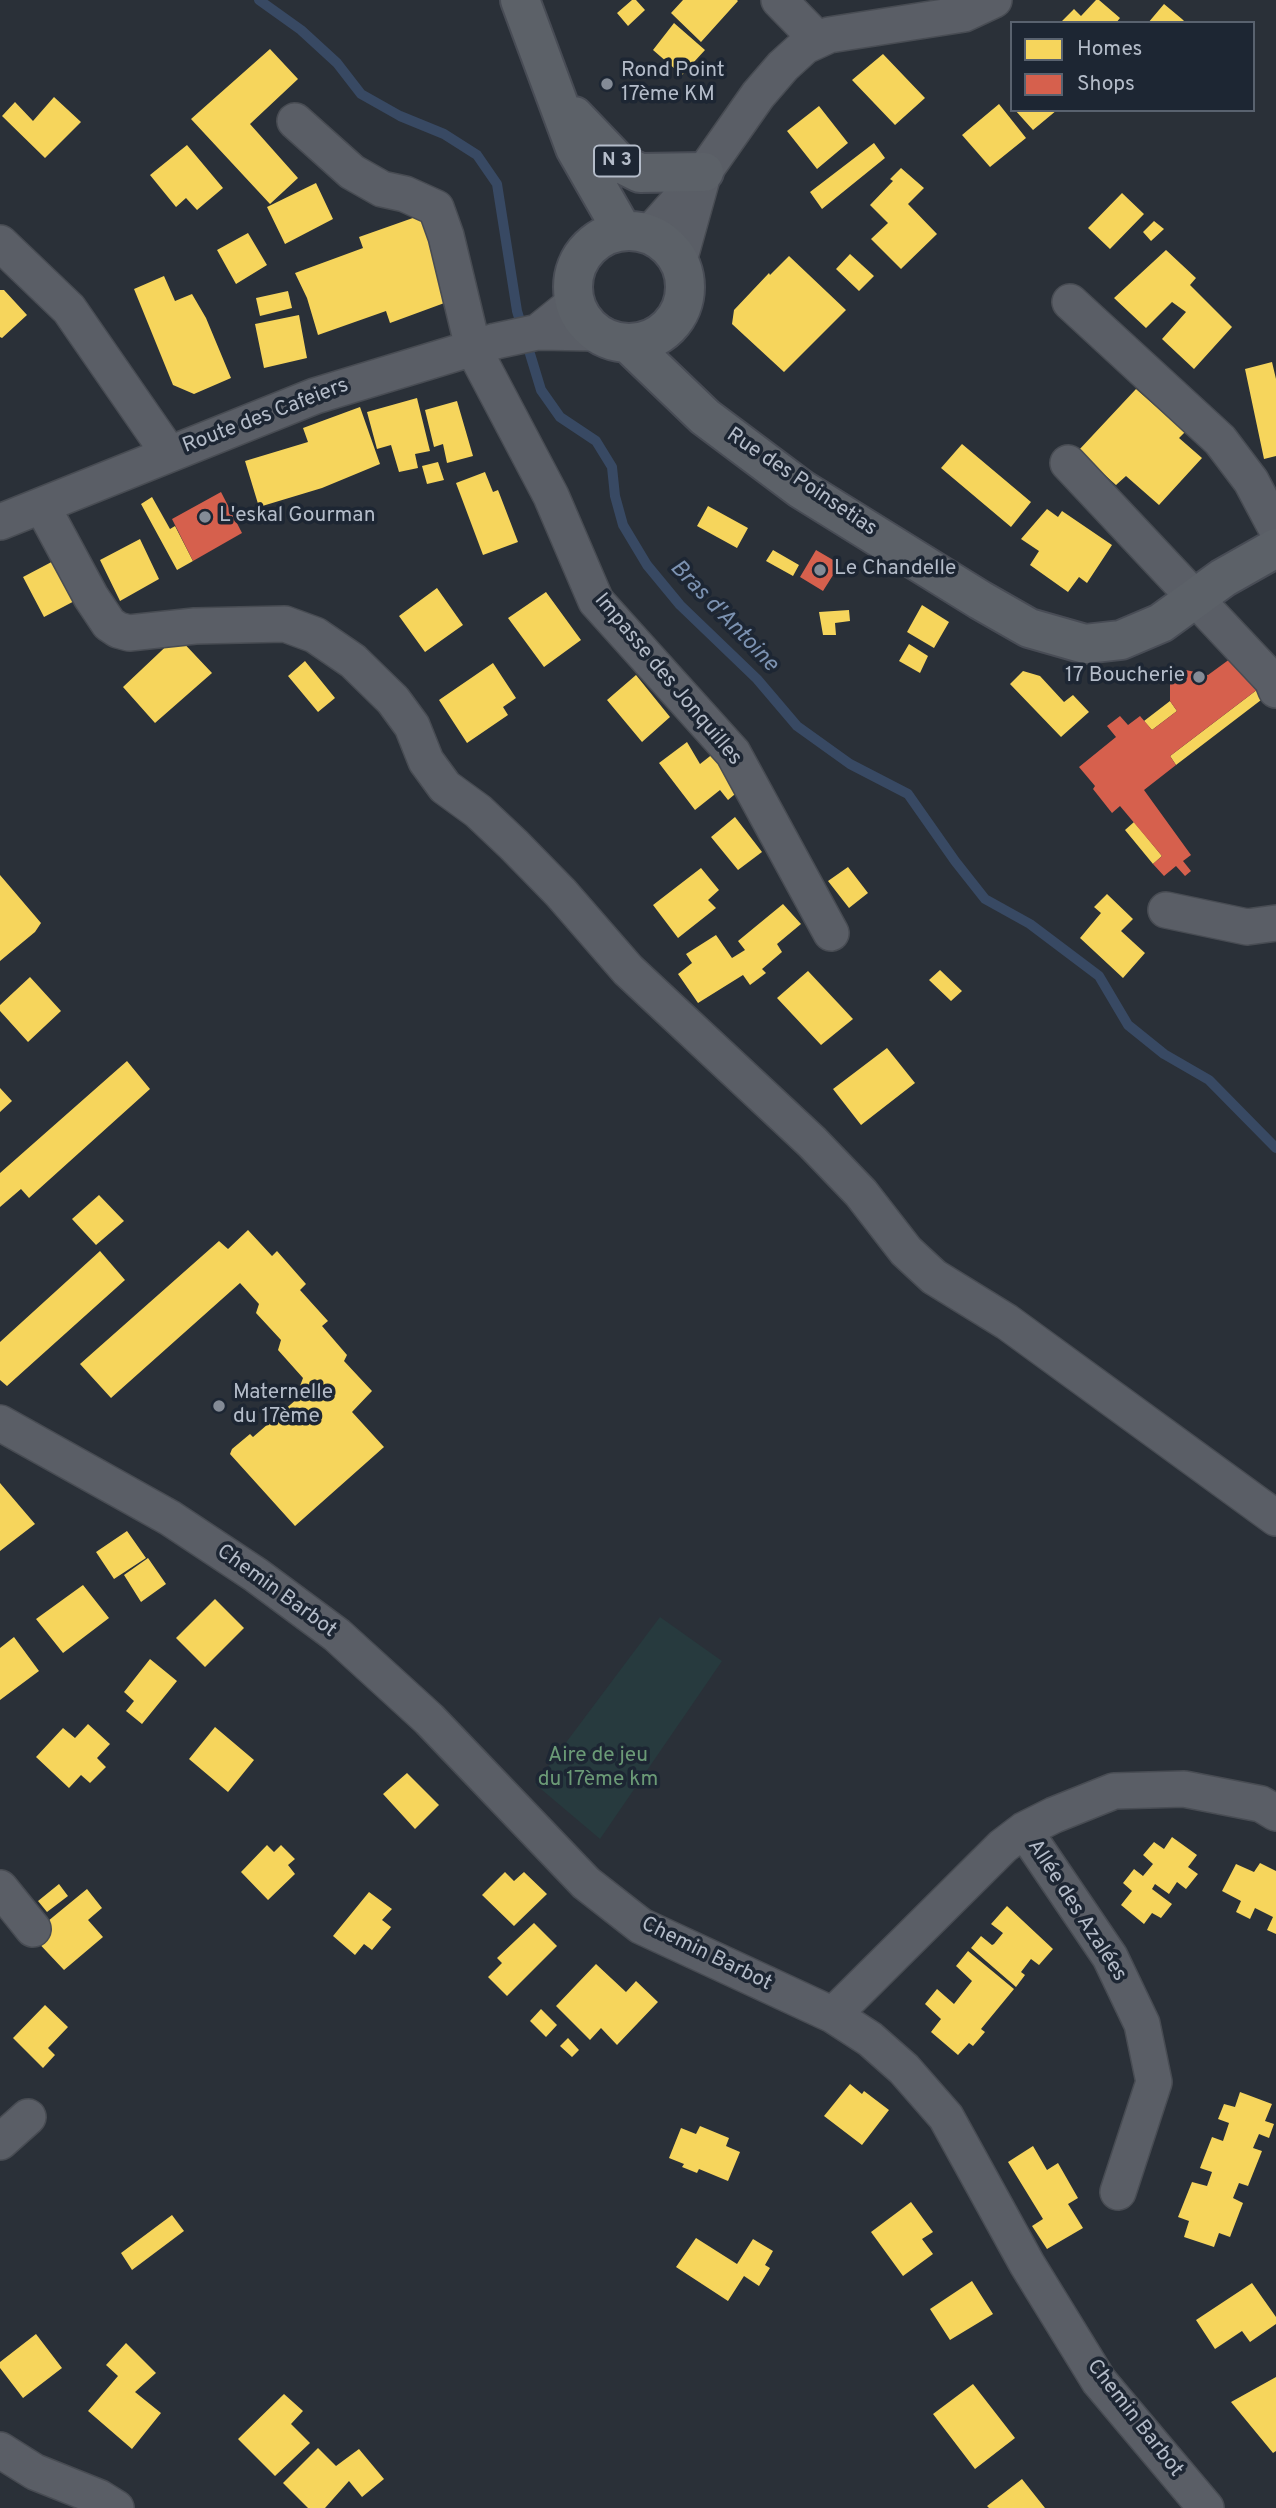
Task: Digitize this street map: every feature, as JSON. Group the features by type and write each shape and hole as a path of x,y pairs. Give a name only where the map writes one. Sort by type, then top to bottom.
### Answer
{"main road":[{"name":"N 3","path":"520,0 575,148 587,248 577,264 573,283 599,326"},
{"name":"N 3","path":"555,96 618,162 640,173 704,172"},
{"name":"N 3","path":"575,148 636,232 671,249 679,261"},
{"path":"587,248 603,236 636,232"},
{"path":"599,326 646,341 661,333 674,321 685,291 684,275 679,261"},
{"name":"Rue des Poinsetias","path":"674,321 681,364 705,417"},
{"name":"Rue des Poinsetias","path":"599,326 705,417 802,489 1029,628 1084,644 1121,640 1161,623 1223,578 1276,548"}],"street":[{"path":"779,0 817,39"},
{"path":"636,232 704,172 758,95 783,66 817,39 863,29 919,23 964,14 994,0"},
{"name":"Impasse des Jonquilles","path":"295,121 352,172 382,190 405,194 436,208 484,345 596,601 733,753 831,933"},
{"path":"679,261 704,172"},
{"path":"0,243 69,309 161,442 167,455"},
{"path":"1070,302 1220,440 1251,481 1276,528"},
{"name":"Route des Cafeiers","path":"0,522 315,396 484,345 538,332 599,326"},
{"path":"1068,463 1196,597 1272,680 1276,690"},
{"path":"42,506 90,597 109,624 118,630 130,633 195,626 285,624 315,635 354,660 393,701 412,726 426,761 445,787 478,811 514,845 561,893 628,970 812,1142 861,1193 906,1251 934,1277 1029,1337 1276,1518"},
{"path":"1166,910 1247,927 1276,923"},
{"name":"Chemin Barbot","path":"0,1423 170,1518 256,1575 337,1635 429,1719 586,1883 641,1926 833,2015 870,2039 904,2069 946,2117 1027,2264 1099,2381 1206,2508"},
{"name":"Allée des Azalées","path":"833,2015 1003,1846 1024,1830 1054,1815 1114,1791 1184,1789 1261,1804 1276,1813"},
{"name":"Allée des Azalées","path":"1024,1830 1110,1957 1142,2024 1154,2082 1118,2192"},
{"path":"0,1888 33,1928"},
{"path":"0,2142 28,2117"},
{"path":"0,2450 35,2472 100,2498 116,2508"}],"green space":[{"name":"Aire de jeu du 17ème km","path":"660,1617 722,1661 600,1839 535,1784"}],"building: Homes":[{"path":"632,0 636,0 645,10 628,26 617,13"},
{"path":"683,0 738,1 701,42 671,13"},
{"path":"1099,0 1120,18 1118,21 1062,21 1074,9 1081,16"},
{"path":"1164,4 1184,21 1150,21"},
{"path":"674,23 705,50 682,75 653,50"},
{"path":"270,49 298,79 250,124 298,178 270,204 191,119"},
{"path":"883,54 925,98 895,125 852,80"},
{"path":"54,97 81,122 45,158 2,116 15,102 33,121"},
{"path":"999,104 1026,138 990,167 962,135"},
{"path":"819,106 848,143 817,169 787,131"},
{"path":"1017,112 1055,112 1033,130"},
{"path":"874,143 885,158 822,209 810,192"},
{"path":"187,145 223,188 197,210 186,198 176,207 150,175"},
{"path":"901,168 924,188 908,204 937,234 901,269 871,239 888,223 870,205 893,181 890,179"},
{"path":"316,183 333,219 285,244 267,207"},
{"path":"1122,193 1144,214 1110,249 1088,228"},
{"path":"427,213 458,298 390,323 386,311 318,335 307,298 295,273 363,248 359,237"},
{"path":"1154,221 1164,229 1151,241 1143,232"},
{"path":"248,233 267,265 236,284 217,250"},
{"path":"1166,250 1196,278 1190,285 1232,327 1194,369 1162,339 1186,312 1172,302 1146,328 1114,298"},
{"path":"850,254 874,276 859,291 836,269"},
{"path":"789,256 846,310 784,372 732,324 734,310"},
{"path":"164,276 175,301 192,294 206,318 231,378 194,394 173,385 134,289"},
{"path":"0,290 4,290 27,315 2,338 0,337"},
{"path":"288,291 292,308 260,316 256,298"},
{"path":"299,315 307,358 264,368 255,324"},
{"path":"1272,362 1276,379 1276,456 1264,459 1245,369"},
{"path":"1136,389 1185,432 1179,438 1202,458 1159,505 1126,476 1116,485 1078,451"},
{"path":"417,398 430,451 415,454 418,468 399,472 391,445 377,449 367,412"},
{"path":"457,401 473,456 447,463 443,444 434,447 425,410"},
{"path":"360,407 380,464 322,488 259,507 245,461 308,442 303,428"},
{"path":"962,444 1031,502 1011,527 941,468"},
{"path":"438,462 444,480 427,484 422,466"},
{"path":"485,472 493,492 498,490 518,542 483,555 456,483"},
{"path":"152,497 170,529 175,526 193,561 177,570 141,504"},
{"path":"708,506 748,528 737,548 697,526"},
{"path":"1047,509 1058,517 1062,511 1112,545 1087,583 1079,577 1068,592 1030,565 1039,551 1021,539"},
{"path":"140,539 159,579 120,601 100,560"},
{"path":"773,550 799,565 793,576 766,561"},
{"path":"61,557 82,597 44,617 23,577"},
{"path":"437,588 463,625 425,652 399,616"},
{"path":"546,592 581,640 544,667 508,618"},
{"path":"922,605 949,622 934,648 907,632"},
{"path":"849,610 850,621 835,623 836,635 823,635 819,612"},
{"path":"177,636 212,673 155,723 123,687"},
{"path":"909,644 928,656 920,673 899,661"},
{"path":"305,661 335,698 318,712 288,676"},
{"path":"493,663 516,698 503,707 508,715 467,743 439,700"},
{"path":"1023,671 1040,676 1064,702 1073,695 1089,712 1061,737 1010,684"},
{"path":"636,675 670,717 642,742 607,700"},
{"path":"1258,689 1265,697 1176,765 1170,756"},
{"path":"1170,701 1177,711 1152,730 1144,721"},
{"path":"687,742 700,764 714,753 741,789 728,800 720,790 695,810 659,763"},
{"path":"735,817 762,852 738,870 711,837"},
{"path":"1134,822 1162,856 1153,864 1125,830"},
{"path":"848,867 868,893 849,908 828,881"},
{"path":"701,868 719,890 708,900 716,908 678,938 653,905"},
{"path":"0,875 41,923 35,932 0,961"},
{"path":"1107,894 1133,919 1121,931 1145,953 1123,978 1080,938 1101,913 1094,907"},
{"path":"783,904 801,924 777,944 782,952 762,969 766,973 750,985 743,975 698,1003 678,974 692,963 686,954 716,935 732,958 745,950 738,941"},
{"path":"940,970 962,991 951,1001 929,980"},
{"path":"808,971 853,1019 821,1045 777,998"},
{"path":"30,977 61,1011 28,1042 0,1011 0,1005"},
{"path":"887,1048 915,1083 861,1125 833,1089"},
{"path":"127,1061 150,1089 29,1198 21,1189 0,1207 0,1173"},
{"path":"0,1088 12,1101 0,1112"},
{"path":"99,1195 124,1221 96,1245 72,1219"},
{"path":"248,1230 272,1256 277,1251 306,1284 300,1290 328,1321 322,1326 347,1355 344,1361 372,1391 352,1412 384,1447 295,1526 230,1454 232,1449 250,1434 253,1437 305,1392 300,1386 303,1378 278,1350 281,1340 256,1313 259,1304 240,1283 111,1398 80,1364 219,1241 228,1249"},
{"path":"100,1251 125,1280 7,1386 0,1380 0,1342"},
{"path":"0,1483 35,1524 0,1551"},
{"path":"127,1531 146,1558 114,1579 96,1552"},
{"path":"148,1558 166,1584 141,1602 124,1575"},
{"path":"83,1585 109,1618 63,1653 36,1619"},
{"path":"215,1599 244,1628 205,1667 176,1638"},
{"path":"14,1637 39,1671 0,1700 0,1648"},
{"path":"150,1659 177,1681 142,1724 126,1711 134,1701 124,1692"},
{"path":"88,1724 110,1744 97,1758 106,1767 90,1783 81,1775 69,1788 36,1757 63,1728 75,1738"},
{"path":"215,1727 254,1760 228,1792 189,1759"},
{"path":"407,1773 439,1805 415,1829 383,1794"},
{"path":"1172,1837 1197,1855 1188,1867 1198,1874 1186,1889 1177,1882 1169,1894 1155,1884 1152,1889 1172,1904 1161,1918 1152,1913 1144,1924 1121,1905 1132,1891 1123,1883 1134,1869 1143,1876 1153,1864 1143,1855 1154,1842 1164,1849"},
{"path":"267,1845 274,1852 281,1845 295,1859 288,1865 295,1874 268,1900 241,1872"},
{"path":"1260,1863 1276,1871 1276,1934 1267,1930 1273,1917 1255,1908 1250,1919 1236,1912 1241,1901 1222,1891 1236,1864 1254,1872"},
{"path":"505,1872 514,1881 524,1872 547,1894 514,1926 482,1895"},
{"path":"59,1884 68,1896 47,1912 38,1901"},
{"path":"87,1889 102,1908 88,1920 103,1937 64,1970 31,1935"},
{"path":"369,1892 392,1909 382,1920 391,1927 372,1950 364,1944 355,1955 333,1936"},
{"path":"1007,1906 1053,1949 1039,1965 1031,1959 1021,1972 1025,1975 1016,1987 971,1948 981,1936 994,1944 1003,1933 991,1924"},
{"path":"534,1923 557,1946 507,1996 488,1977 502,1963 497,1958"},
{"path":"968,1951 1014,1989 981,2029 985,2032 973,2046 969,2043 958,2055 931,2032 941,2019 925,2004 937,1989 954,2004 972,1981 956,1966"},
{"path":"596,1964 626,1992 636,1981 658,2002 617,2045 601,2028 590,2040 556,2006"},
{"path":"45,2005 68,2027 48,2048 55,2055 43,2068 13,2038"},
{"path":"541,2009 557,2025 546,2037 530,2021"},
{"path":"568,2038 579,2050 572,2057 560,2046"},
{"path":"850,2084 889,2110 862,2145 824,2116"},
{"path":"1240,2092 1272,2104 1265,2121 1274,2124 1269,2138 1259,2134 1253,2148 1262,2151 1248,2186 1239,2183 1233,2198 1243,2203 1230,2237 1219,2233 1214,2247 1184,2237 1189,2221 1178,2217 1192,2182 1207,2186 1212,2172 1200,2168 1212,2137 1223,2141 1229,2123 1218,2119 1224,2104 1235,2107"},
{"path":"700,2126 729,2138 726,2146 740,2152 728,2181 699,2169 697,2173 669,2158 681,2128 696,2134"},
{"path":"1033,2146 1047,2170 1058,2163 1078,2198 1068,2204 1083,2228 1047,2249 1032,2226 1043,2219 1008,2162"},
{"path":"911,2202 933,2232 922,2239 933,2254 903,2276 871,2232"},
{"path":"172,2215 184,2231 132,2270 121,2253"},
{"path":"696,2238 737,2264 753,2239 773,2251 765,2265 770,2268 759,2286 744,2276 728,2301 676,2267"},
{"path":"972,2281 993,2314 950,2340 930,2309"},
{"path":"1252,2283 1276,2317 1276,2324 1250,2342 1242,2331 1215,2349 1196,2320"},
{"path":"36,2334 62,2368 23,2398 0,2368 0,2362"},
{"path":"126,2343 156,2373 135,2392 161,2413 132,2449 88,2411 118,2376 106,2365"},
{"path":"1276,2377 1276,2451 1273,2453 1231,2402"},
{"path":"973,2384 1015,2438 975,2469 933,2414"},
{"path":"284,2394 303,2411 291,2424 310,2443 275,2476 238,2439"},
{"path":"318,2448 336,2466 359,2449 384,2479 362,2497 349,2481 325,2508 308,2508 283,2483"},
{"path":"1022,2479 1045,2508 987,2506"}],"building: Shops":[{"path":"221,492 242,533 193,561 172,519"},
{"name":"Le Chandelle","path":"816,550 840,564 823,591 800,577"},
{"path":"1234,656 1258,689 1170,756 1176,765 1144,790 1191,855 1183,861 1191,871 1185,876 1176,866 1164,876 1153,864 1162,856 1120,806 1112,813 1079,767 1116,737 1107,726 1120,716 1128,725 1140,716 1152,730 1177,711 1170,701 1170,682 1186,670 1208,675"}],"waterway":[{"name":"Bras d'Antoine","path":"259,0 301,30 337,63 361,94 400,116 444,134 477,155 497,184 517,311 541,390 560,417 596,441 612,467 615,496 623,525 647,565 680,605 757,679 797,726 850,764 908,794 985,899 1030,924 1099,976 1128,1025 1164,1054 1209,1080 1276,1148"}],"place":[{"name":"Rond Point 17ème KM","path":"607,84"},
{"name":"L'eskal Gourman","path":"205,517"},
{"name":"Le Chandelle","path":"820,570"},
{"name":"17 Boucherie","path":"1199,677"},
{"name":"Maternelle du 17ème","path":"219,1406"}]}
